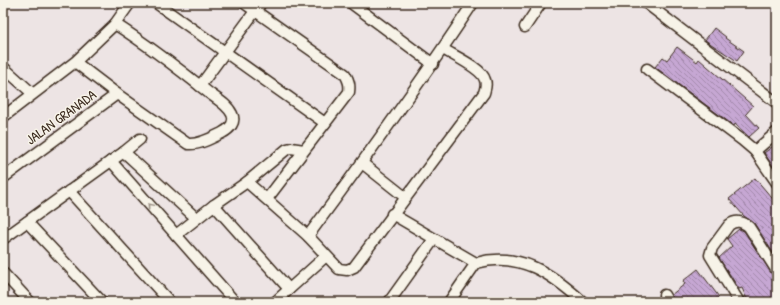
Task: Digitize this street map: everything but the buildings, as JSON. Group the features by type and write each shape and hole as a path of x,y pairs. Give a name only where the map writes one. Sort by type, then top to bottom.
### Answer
{"street":[{"path":"3,117 32,93 75,62 111,29 130,3"},
{"path":"156,3 325,123"},
{"path":"244,3 258,7 345,74 349,80 350,87 348,92 267,199"},
{"path":"351,3 433,64"},
{"path":"308,236 433,64 473,3"},
{"path":"525,27 542,3"},
{"path":"646,3 777,103"},
{"path":"200,86 258,7"},
{"path":"75,62 117,94 188,144 195,145 227,131 232,125 234,119 227,107 115,24"},
{"path":"247,182 308,236 339,269 347,270 354,267 392,214 484,93 486,86 485,81 479,71 443,49"},
{"path":"3,67 32,93"},
{"path":"647,69 755,151 777,183"},
{"name":"JALAN GRANADA","path":"3,178 117,94"},
{"path":"755,151 777,132"},
{"path":"3,239 140,139"},
{"path":"176,235 196,218 247,182 287,149 291,148 304,150"},
{"path":"124,152 196,218"},
{"path":"111,161 235,302"},
{"path":"362,163 405,197"},
{"path":"70,191 170,302"},
{"path":"214,205 289,289"},
{"path":"392,214 476,264"},
{"path":"27,222 102,302"},
{"path":"739,302 710,255 712,248 729,225 732,223 742,222 749,227 777,271"},
{"path":"389,302 434,239"},
{"path":"275,302 326,256"},
{"path":"449,302 476,264 491,260 528,264 549,276 583,302"},
{"path":"3,273 30,302"}]}
